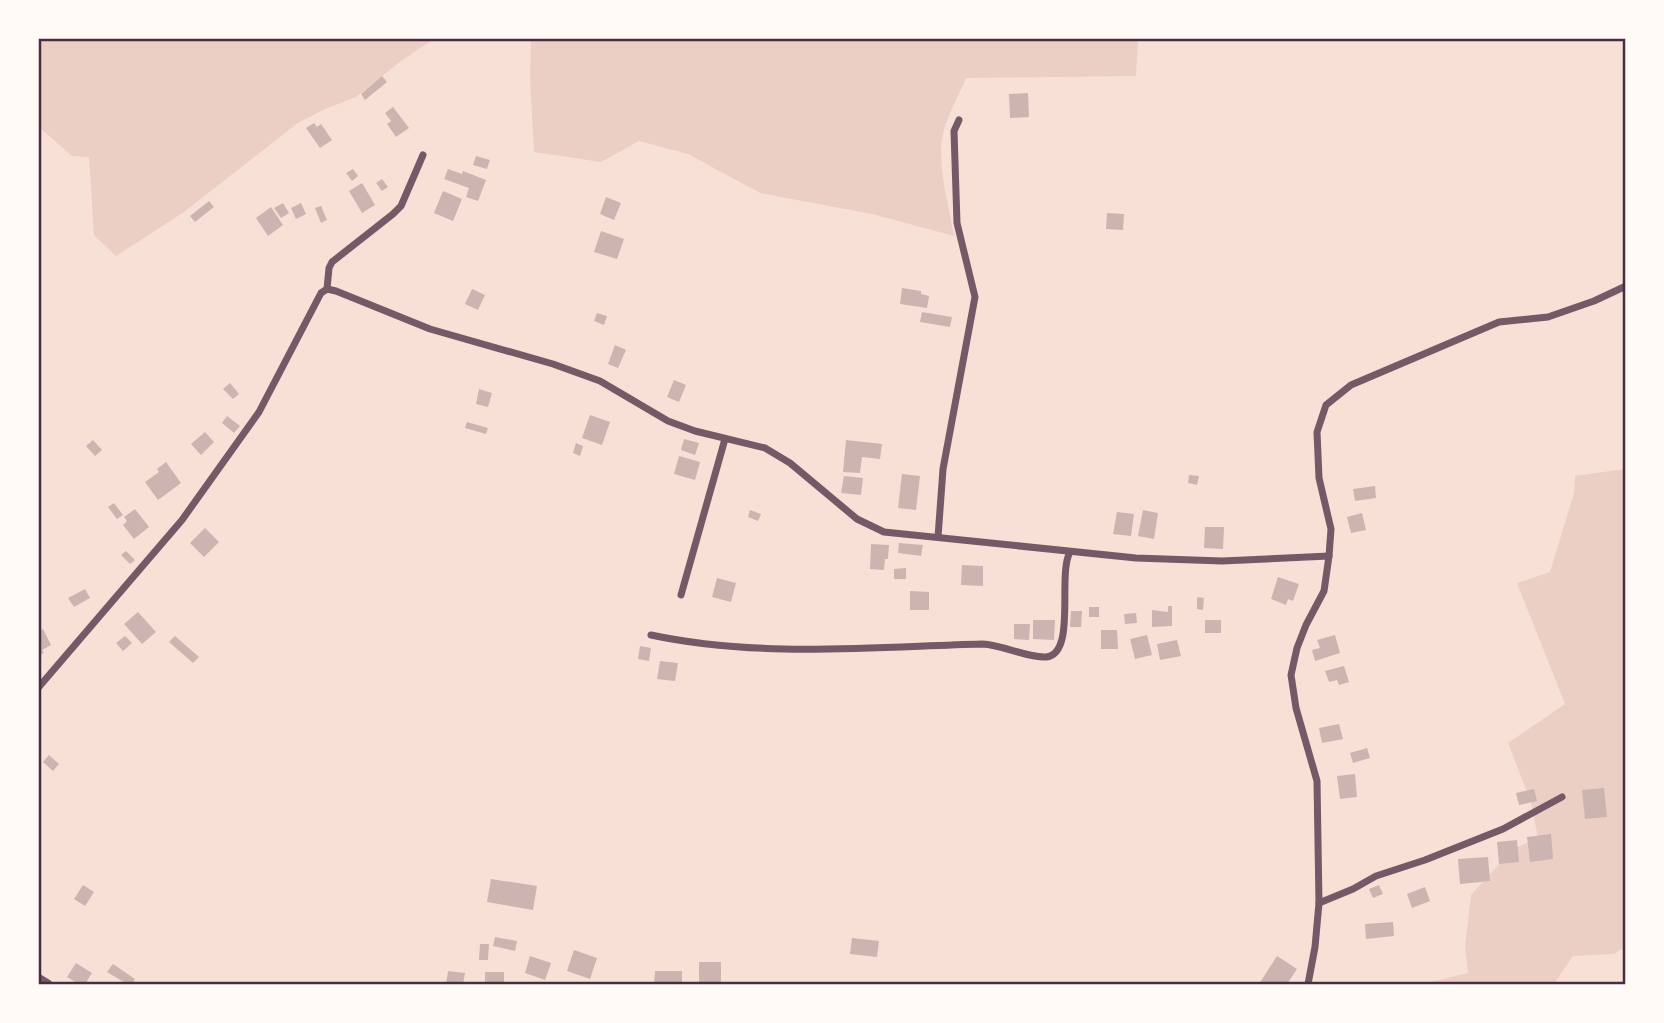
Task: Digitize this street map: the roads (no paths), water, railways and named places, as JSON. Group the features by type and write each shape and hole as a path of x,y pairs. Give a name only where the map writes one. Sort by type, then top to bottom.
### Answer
{"street":[{"path":"938,537 943,468 975,297 957,223 954,131 959,120"},
{"path":"327,289 332,262 401,206 423,155"},
{"path":"1308,985 1319,903 1317,782 1296,708 1291,674 1301,637 1324,591 1329,556 1331,529 1319,478 1317,432 1325,405 1351,385 1499,322 1548,317 1594,301 1626,286"},
{"path":"38,688 182,520 259,412 321,293 327,289 429,329 553,364 600,381 668,421 695,431 765,448 779,455 857,519 884,532 1136,558 1222,561 1329,556"},
{"path":"681,596 725,439"},
{"path":"650,635 706,646 795,650 982,643 1007,647 1029,655 1049,657 1055,654 1064,641 1065,567 1070,552"},
{"path":"1319,903 1376,876 1426,860 1503,829 1562,797"},
{"path":"38,978 48,985"}]}
